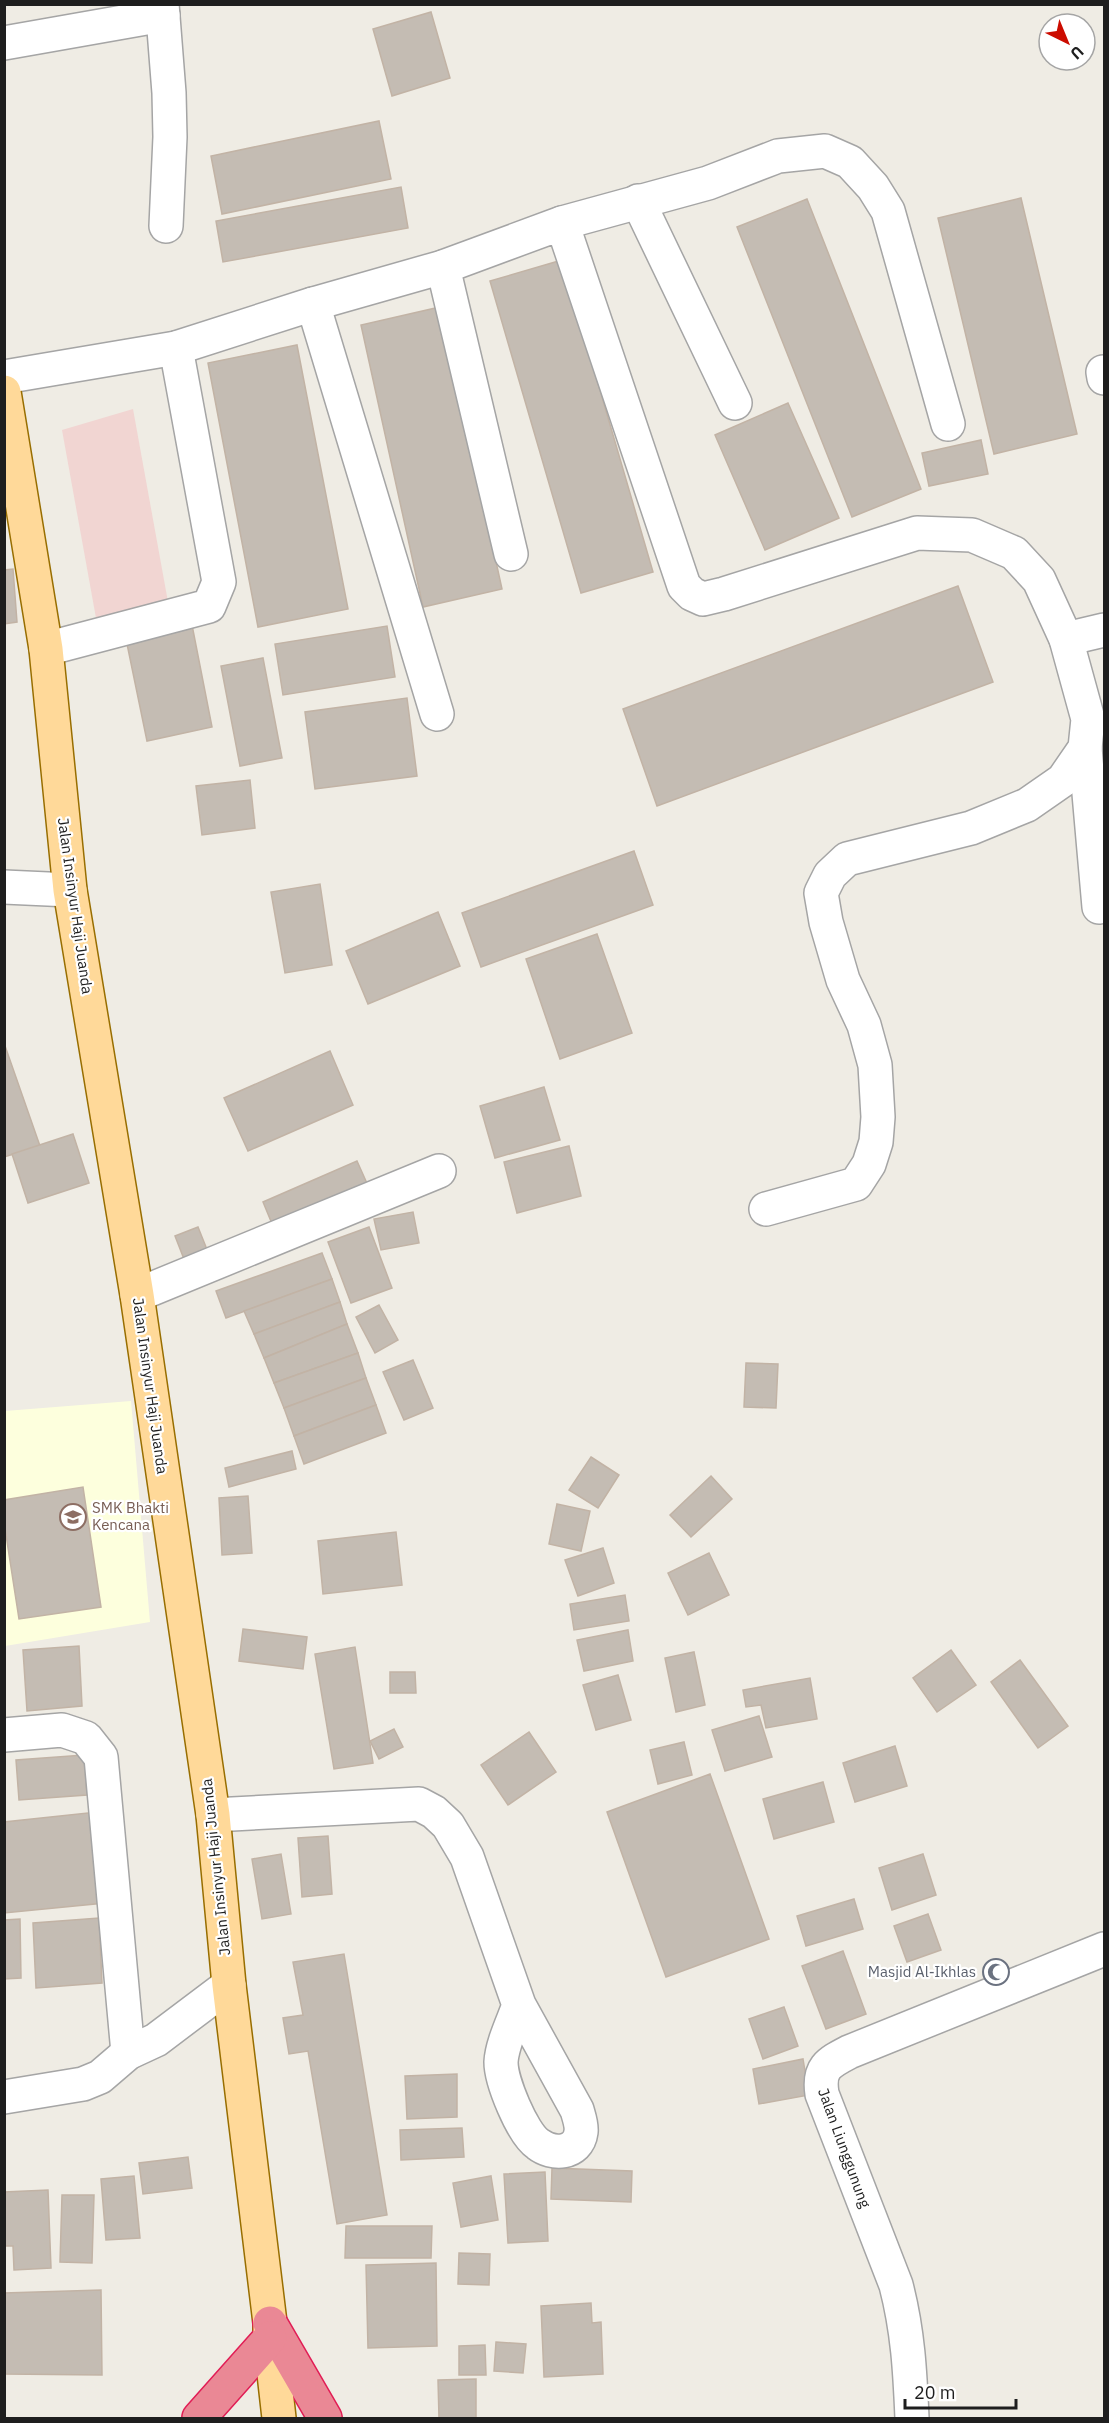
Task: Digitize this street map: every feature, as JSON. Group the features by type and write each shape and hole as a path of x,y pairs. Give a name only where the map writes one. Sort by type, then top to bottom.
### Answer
{"highway":[{"path":"199,2418 270,2331 325,2418"}],"main road":[{"name":"Jalan Insinyur Haji Juanda","path":"4,392 46,649 70,890 137,1295 213,1815 229,1985 279,2418"}],"street":[{"path":"4,43 162,10 170,137 166,226"},
{"path":"4,377 176,348 313,303 443,267 562,223 708,183 778,156 825,151 850,162 873,187 888,212 948,424"},
{"path":"638,201 735,403"},
{"path":"562,223 684,586 692,594 703,599 724,594 917,533 972,535 1014,553 1039,580 1066,639 1088,719 1086,748 1099,907"},
{"path":"443,267 511,554"},
{"path":"313,303 437,714"},
{"path":"46,649 209,606 219,582 176,348"},
{"path":"1066,639 1104,630"},
{"path":"766,1209 856,1184 869,1164 876,1142 878,1116 875,1065 864,1025 843,980 826,922 821,893 830,875 847,859 971,828 1027,805 1063,780 1086,748"},
{"path":"4,887 70,890"},
{"path":"137,1295 439,1171"},
{"path":"4,1735 62,1730 86,1738 101,1757 128,2053"},
{"path":"213,1815 419,1804 434,1812 448,1825 467,1857 519,2005"},
{"name":"Jalan Liunggunung","path":"912,2418 908,2338 896,2285 822,2094 820,2080 825,2068 849,2052 1104,1949"},
{"path":"4,2097 83,2084 100,2077 128,2053 156,2040 229,1985"}],"shaded area":[{"path":"133,409 168,602 96,618 62,430"},
{"name":"SMK Bhakti Kencana","path":"131,1401 150,1622 5,1646 5,1411"}],"building":[{"path":"431,12 450,78 392,96 373,29"},
{"path":"379,121 391,179 222,214 211,156"},
{"path":"401,187 408,228 223,262 216,221"},
{"path":"1021,198 1077,434 994,454 938,218"},
{"path":"807,199 921,489 852,517 737,227"},
{"path":"562,260 653,572 581,593 490,281"},
{"path":"440,307 502,589 423,607 361,325"},
{"path":"297,345 348,609 258,627 208,363"},
{"path":"788,403 839,518 765,550 715,435"},
{"path":"981,440 988,474 929,486 922,453"},
{"path":"13,569 17,622 4,624 4,570"},
{"path":"958,586 993,682 657,806 623,709"},
{"path":"192,625 212,727 147,741 126,639"},
{"path":"387,626 395,677 283,695 275,644"},
{"path":"263,658 282,758 240,766 221,666"},
{"path":"407,698 417,776 315,789 305,712"},
{"path":"250,780 255,828 202,835 196,786"},
{"path":"634,851 653,905 481,967 462,913"},
{"path":"320,884 332,965 285,973 271,892"},
{"path":"438,912 460,966 368,1004 346,951"},
{"path":"597,934 632,1033 560,1059 526,959"},
{"path":"4,1043 40,1146 4,1157"},
{"path":"330,1051 353,1105 248,1151 224,1098"},
{"path":"544,1087 560,1140 495,1158 480,1106"},
{"path":"73,1134 89,1183 28,1203 12,1154"},
{"path":"569,1146 581,1196 517,1213 504,1162"},
{"path":"357,1161 370,1190 275,1231 263,1202"},
{"path":"413,1212 419,1243 381,1250 374,1219"},
{"path":"198,1227 212,1262 189,1272 175,1236"},
{"path":"369,1227 392,1288 351,1303 328,1242"},
{"path":"322,1253 332,1279 226,1318 216,1291"},
{"path":"332,1279 340,1302 254,1334 244,1311"},
{"path":"340,1302 347,1324 264,1358 254,1334"},
{"path":"379,1305 398,1340 375,1353 356,1317"},
{"path":"347,1324 358,1353 274,1383 264,1358"},
{"path":"358,1353 366,1378 284,1408 274,1383"},
{"path":"413,1360 433,1408 404,1420 383,1372"},
{"path":"746,1363 778,1364 776,1408 744,1407"},
{"path":"366,1378 376,1405 294,1436 284,1408"},
{"path":"376,1405 386,1433 304,1464 294,1436"},
{"path":"292,1451 296,1469 229,1487 225,1468"},
{"path":"591,1457 619,1475 598,1508 569,1490"},
{"path":"711,1476 732,1499 691,1537 670,1515"},
{"path":"83,1487 101,1607 19,1619 4,1522 4,1500"},
{"path":"248,1496 252,1553 222,1555 219,1498"},
{"path":"557,1504 590,1511 581,1551 549,1544"},
{"path":"396,1532 402,1585 323,1594 318,1541"},
{"path":"603,1548 614,1583 578,1596 565,1560"},
{"path":"709,1553 729,1595 688,1615 668,1573"},
{"path":"625,1595 629,1621 574,1630 570,1604"},
{"path":"243,1629 307,1637 303,1669 239,1661"},
{"path":"628,1630 633,1661 584,1671 577,1640"},
{"path":"79,1646 82,1706 27,1711 23,1650"},
{"path":"355,1647 373,1763 334,1769 315,1654"},
{"path":"951,1650 976,1685 937,1712 913,1678"},
{"path":"694,1652 705,1705 676,1712 665,1658"},
{"path":"1020,1660 1068,1726 1038,1748 991,1682"},
{"path":"390,1672 415,1672 416,1693 390,1693"},
{"path":"618,1675 631,1720 596,1730 583,1685"},
{"path":"810,1678 817,1719 766,1728 761,1705 746,1707 743,1690"},
{"path":"759,1716 772,1757 725,1771 712,1730"},
{"path":"394,1729 403,1747 379,1759 370,1741"},
{"path":"529,1732 556,1772 508,1805 481,1765"},
{"path":"684,1742 692,1775 658,1784 650,1750"},
{"path":"895,1746 907,1786 855,1802 843,1763"},
{"path":"84,1755 87,1795 19,1800 16,1760"},
{"path":"710,1774 769,1939 666,1977 607,1812"},
{"path":"823,1782 834,1822 774,1839 763,1799"},
{"path":"97,1812 105,1903 4,1913 4,1822"},
{"path":"328,1836 332,1894 302,1897 298,1838"},
{"path":"281,1854 291,1914 262,1919 252,1859"},
{"path":"923,1854 936,1895 892,1910 879,1868"},
{"path":"854,1899 863,1929 806,1946 797,1916"},
{"path":"928,1914 941,1950 907,1962 894,1926"},
{"path":"99,1918 102,1983 36,1988 33,1923"},
{"path":"20,1919 21,1978 4,1979 4,1920"},
{"path":"843,1951 866,2014 826,2029 802,1966"},
{"path":"344,1954 387,2215 337,2224 308,2051 289,2054 283,2018 303,2015 293,1962"},
{"path":"784,2007 798,2046 763,2059 749,2019"},
{"path":"803,2059 809,2095 759,2104 753,2069"},
{"path":"457,2074 457,2117 407,2119 405,2076"},
{"path":"462,2128 464,2157 401,2160 400,2130"},
{"path":"188,2157 192,2188 143,2194 139,2163"},
{"path":"552,2168 632,2171 631,2202 551,2199"},
{"path":"545,2172 548,2241 508,2243 504,2174"},
{"path":"134,2176 140,2238 106,2240 101,2179"},
{"path":"491,2176 498,2220 461,2227 453,2183"},
{"path":"48,2190 51,2268 14,2270 13,2246 4,2246 4,2192"},
{"path":"62,2195 94,2195 92,2263 60,2262"},
{"path":"346,2226 432,2226 431,2258 345,2258"},
{"path":"459,2253 490,2254 489,2285 458,2284"},
{"path":"436,2263 437,2346 368,2348 366,2265"},
{"path":"101,2290 102,2375 4,2374 4,2293"},
{"path":"591,2303 592,2323 601,2322 603,2374 544,2377 541,2306"},
{"path":"496,2342 526,2344 523,2373 494,2371"},
{"path":"485,2345 486,2375 459,2375 459,2346"},
{"path":"476,2379 476,2418 439,2418 438,2380"}],"place":[{"name":"SMK Bhakti Kencana","path":"73,1517"},
{"name":"Masjid Al-Ikhlas","path":"996,1972"}]}
